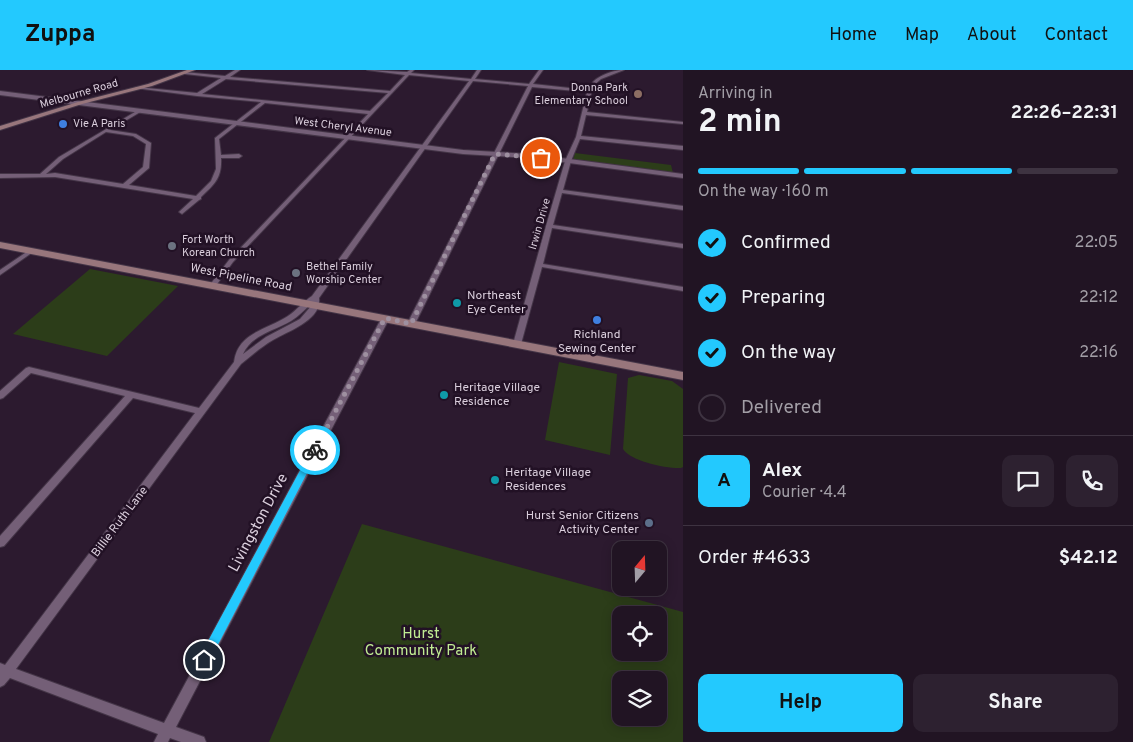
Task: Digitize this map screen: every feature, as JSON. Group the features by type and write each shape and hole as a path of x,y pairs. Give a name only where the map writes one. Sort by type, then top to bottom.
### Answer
{"main road":[{"name":"Melbourne Road","path":"0,128 192,70"},
{"name":"West Pipeline Road","path":"0,245 213,286 312,302 411,324 683,376"}],"street":[{"path":"197,95 238,70"},
{"path":"369,70 410,72 589,92 596,81 622,70"},
{"name":"Billie Ruth Lane","path":"2,674 238,362 248,357 256,348 303,320 312,302 479,70"},
{"path":"411,324 495,154 530,86 541,70"},
{"path":"213,286 231,261 410,72"},
{"path":"185,73 284,84 328,85 392,92"},
{"path":"137,88 372,113"},
{"name":"Irwin Drive","path":"517,344 568,161 578,137 589,92"},
{"name":"West Cheryl Avenue","path":"0,93 422,147 568,161 683,176"},
{"path":"182,212 210,188 217,175 217,139 264,102"},
{"path":"42,174 61,158 140,110"},
{"path":"584,113 683,123"},
{"path":"106,131 134,135 148,143 146,168 124,186"},
{"path":"578,137 683,148"},
{"path":"218,157 239,156"},
{"path":"0,176 42,174 199,198"},
{"path":"560,191 683,208"},
{"path":"550,226 683,246"},
{"path":"0,272 31,250"},
{"path":"539,265 683,289"},
{"name":"Billie Ruth Lane","path":"238,362 239,351 250,340 293,316 312,302"},
{"name":"Livingston Drive","path":"164,736 385,318"},
{"path":"274,327 282,332"},
{"path":"244,346 256,348"},
{"path":"0,396 29,370 202,412"},
{"path":"0,543 131,395"},
{"path":"2,674 164,736 199,742"}],"green space":[{"path":"575,153 671,165 673,173 573,160"},
{"path":"90,269 178,286 107,356 13,334"},
{"path":"559,362 617,374 610,455 545,440"},
{"path":"639,375 672,381 683,389 683,467 681,468 658,466 641,461 623,449 628,378"},
{"name":"Hurst Community Park","path":"362,524 612,593 612,596 625,596 661,606 612,606 612,661 667,661 667,608 683,612 683,742 269,742"}],"way so far":[{"path":"315,450 385,318 411,324 495,154 541,158"}],"place":[{"name":"Donna Park Elementary School","path":"638,94"},
{"name":"Vie A Paris","path":"63,124"},
{"name":"Fort Worth Korean Church","path":"172,246"},
{"name":"Bethel Family Worship Center","path":"296,273"},
{"name":"Northeast Eye Center","path":"457,303"},
{"name":"Richland Sewing Center","path":"597,320"},
{"name":"Heritage Village Residence","path":"444,395"},
{"name":"Heritage Village Residences","path":"495,480"},
{"name":"Hurst Senior Citizens Activity Center","path":"649,523"}],"route":[{"path":"204,660 315,450"}]}
